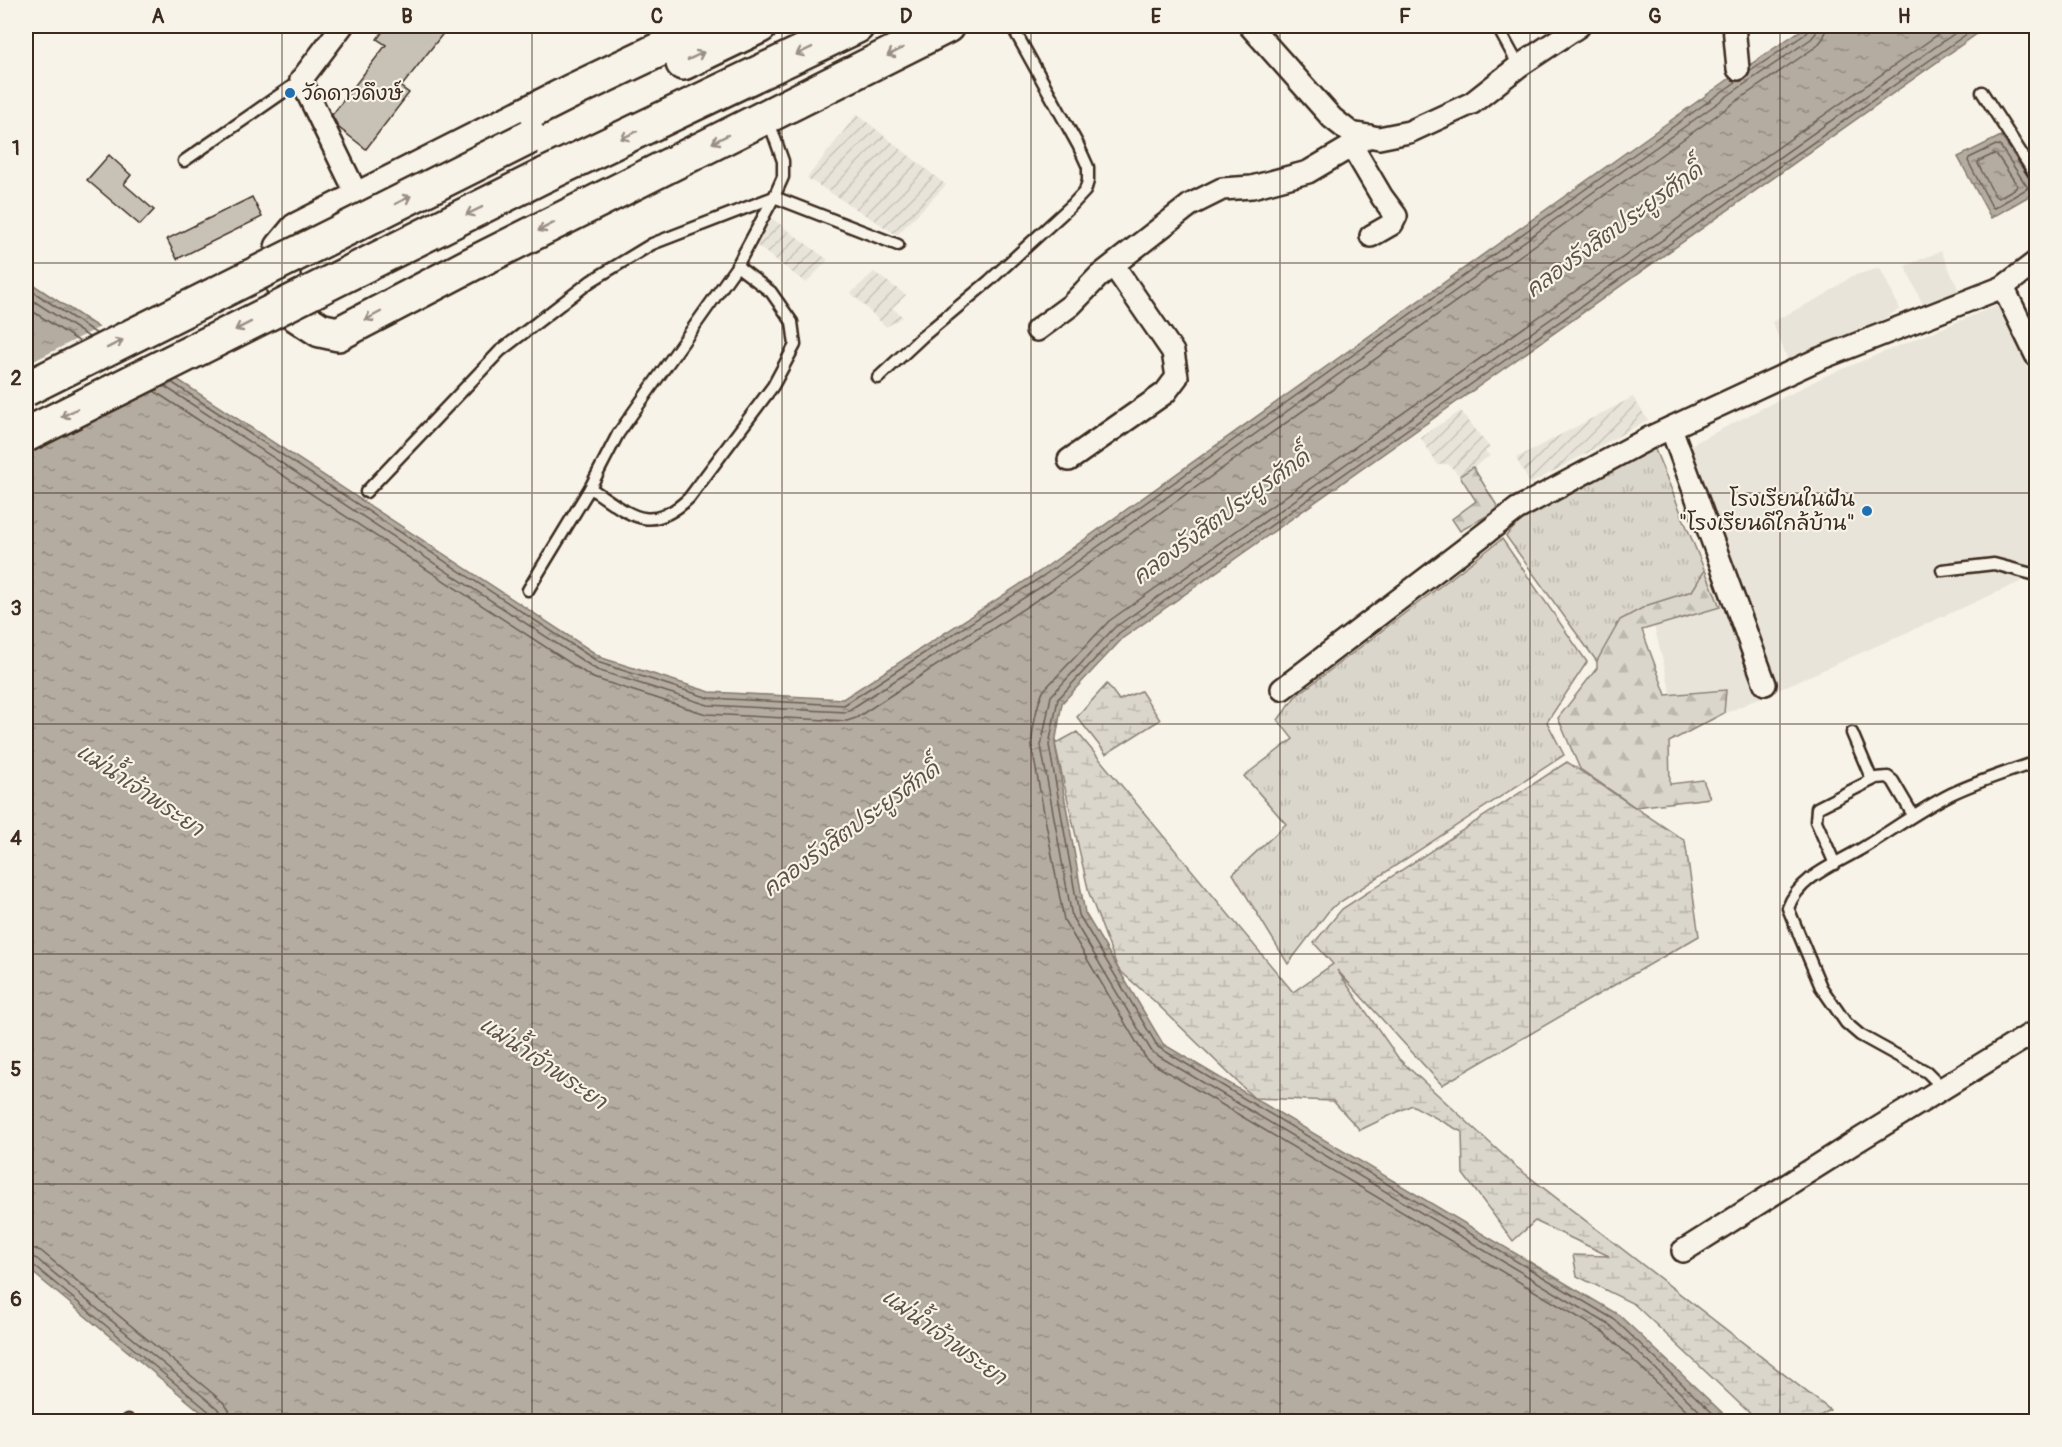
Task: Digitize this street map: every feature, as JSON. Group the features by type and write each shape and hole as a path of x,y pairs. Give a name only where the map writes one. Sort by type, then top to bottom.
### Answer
{"main road":[{"path":"709,26 570,92 297,230 282,248 285,297 297,315 320,330 338,334 470,265 947,26"},
{"path":"26,389 530,137 760,26"},
{"path":"26,435 546,175 857,26"}],"street":[{"path":"342,26 302,80 359,199"},
{"path":"1250,26 1332,118 1360,141 1382,196 1396,216 1392,224 1371,237"},
{"path":"1037,330 1071,305 1099,276 1190,205 1222,189 1252,187 1308,172 1360,141 1409,132 1473,104 1519,66 1579,26"},
{"path":"1734,26 1738,69"},
{"path":"1281,689 1517,510 1671,428 1819,359 2002,287 2037,262"},
{"path":"1070,460 1165,393 1178,377 1173,352 1114,266"},
{"path":"2002,287 2037,355"},
{"path":"1671,428 1765,684"},
{"path":"1683,1251 2037,1031"}],"lane":[{"path":"878,378 989,281 1085,190 1088,167 1012,26"},
{"path":"1497,26 1519,66"},
{"path":"184,161 302,80"},
{"path":"1982,92 2037,176"},
{"path":"528,590 590,488 624,425 737,266 774,197 783,177 783,160 767,116"},
{"path":"366,492 500,351 591,281 667,238 774,197 898,244"},
{"path":"590,488 634,517 652,519 674,511 688,498 773,386 795,345 792,322 771,292 737,266"},
{"path":"1942,570 1994,564 2037,575"},
{"path":"1852,734 1872,780"},
{"path":"1943,1088 1927,1072 1860,1035 1846,1023 1821,987 1788,908 1792,896 1801,885 1862,849 1913,815 1973,784 2037,762"},
{"path":"1835,864 1816,821 1817,808 1872,780 1887,777 1893,781 1913,815"}],"shaded area":[{"path":"857,114 946,185 897,235 807,178"},
{"path":"773,219 828,260 806,283 752,242"},
{"path":"1941,251 1960,293 1923,305 1905,266"},
{"path":"1880,268 1900,309 1875,324 1789,362 1772,322 1823,296 1852,276"},
{"path":"874,272 906,295 892,308 903,317 886,327 851,293"},
{"name":"โรงเรียนในฝัน \"โรงเรียนดีใกล้บ้าน\"","path":"1998,305 2036,384 2036,575 1681,733 1650,610 1721,569 1675,453 1823,377"},
{"path":"1633,397 1648,420 1530,484 1516,458"},
{"path":"1461,411 1490,448 1485,451 1490,456 1460,476 1448,464 1438,465 1420,437"}],"green space":[{"path":"1654,447 1711,586 1616,624 1616,657 1598,663 1506,536 1524,517"},
{"path":"1473,467 1499,509 1460,531 1452,519 1476,501 1460,476"},
{"path":"1502,539 1587,662 1547,722 1564,755 1331,908 1288,964 1233,874 1286,824 1244,776 1293,739 1278,720 1295,697"},
{"path":"1705,570 1720,607 1642,630 1666,695 1726,690 1724,713 1669,742 1670,784 1703,780 1710,798 1635,807 1580,769 1558,718 1597,668 1597,661 1620,620 1648,605 1692,591"},
{"path":"1107,684 1119,700 1141,691 1160,720 1106,754 1077,717"},
{"path":"1077,732 1293,992 1333,964 1314,943 1342,909 1567,762 1685,841 1699,936 1442,1085 1337,970 1399,1059 1515,1166 1830,1410 1812,1421 1758,1421 1634,1304 1577,1276 1573,1255 1609,1256 1535,1221 1513,1241 1463,1174 1462,1132 1412,1105 1360,1130 1333,1101 1254,1098 1118,969 1089,893 1055,744"}],"water":[{"path":"1807,26 1988,26 1123,638 1062,703 1055,744 1085,913 1163,1044 1619,1315 1731,1421 212,1421 26,1267 26,280 602,658 710,692 843,699 1039,572 1726,81"},
{"path":"2001,136 2036,192 1991,218 1958,157"}],"pier":[{"path":"102,326 180,377 26,455 26,365"}],"building":[{"path":"387,26 437,26 445,31 401,87 409,93 366,149 339,128 332,115 386,45 377,39"},
{"path":"109,155 131,175 124,184 154,210 140,225 87,180"},
{"path":"252,197 262,217 177,259 167,239"}],"place":[{"name":"วัดดาวดึงษ์","path":"290,93"},
{"name":"โรงเรียนในฝัน \"โรงเรียนดีใกล้บ้าน\"","path":"1867,511"}],"water label":[{"name":"คลองรังสิตประยูรศักดิ์","path":"1614,230"},
{"name":"คลองรังสิตประยูรศักดิ์","path":"1221,517"},
{"name":"แม่น้ำเจ้าพระยา","path":"140,790"},
{"name":"คลองรังสิตประยูรศักดิ์","path":"851,829"},
{"name":"แม่น้ำเจ้าพระยา","path":"543,1063"},
{"name":"แม่น้ำเจ้าพระยา","path":"944,1337"}]}
